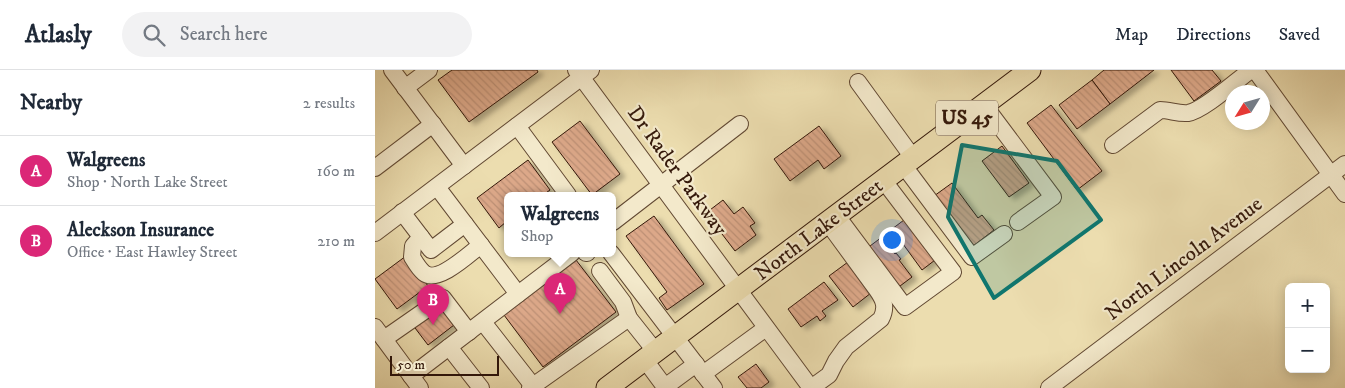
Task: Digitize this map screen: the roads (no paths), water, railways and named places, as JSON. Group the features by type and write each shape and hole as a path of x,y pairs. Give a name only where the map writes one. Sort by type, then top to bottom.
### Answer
{"main road":[{"name":"North Lake Street","path":"614,386 650,356 739,291 1030,70"}],"street":[{"path":"392,70 463,166"},
{"path":"405,88 429,70"},
{"path":"1113,145 1160,110 1190,113 1207,103 1251,70"},
{"path":"1255,70 1345,194"},
{"path":"375,233 517,126 583,72"},
{"name":"Dr Rader Parkway","path":"583,72 661,185 811,388"},
{"path":"858,82 972,257 1004,234"},
{"path":"984,105 1053,197 1018,222"},
{"path":"375,168 433,124"},
{"path":"616,220 740,124"},
{"path":"517,126 566,192"},
{"name":"North Lincoln Avenue","path":"1049,388 1345,164"},
{"path":"832,220 905,307 953,272 884,181"},
{"path":"437,187 518,294"},
{"path":"403,212 431,250 465,224"},
{"path":"811,388 829,375 846,347 881,319 884,312 884,301 832,220"},
{"path":"421,237 413,246 412,257 424,273 433,276 441,274 481,245"},
{"path":"469,332 443,298 380,333 417,384 449,347 483,322 568,257"},
{"path":"614,257 714,388"},
{"path":"600,271 623,302 629,318 665,387 700,369 766,328"},
{"path":"483,322 532,387 629,318"},
{"path":"449,347 481,388"}],"place":[{"name":"Walgreens","path":"560,314"},
{"name":"Aleckson Insurance","path":"433,325"}]}
